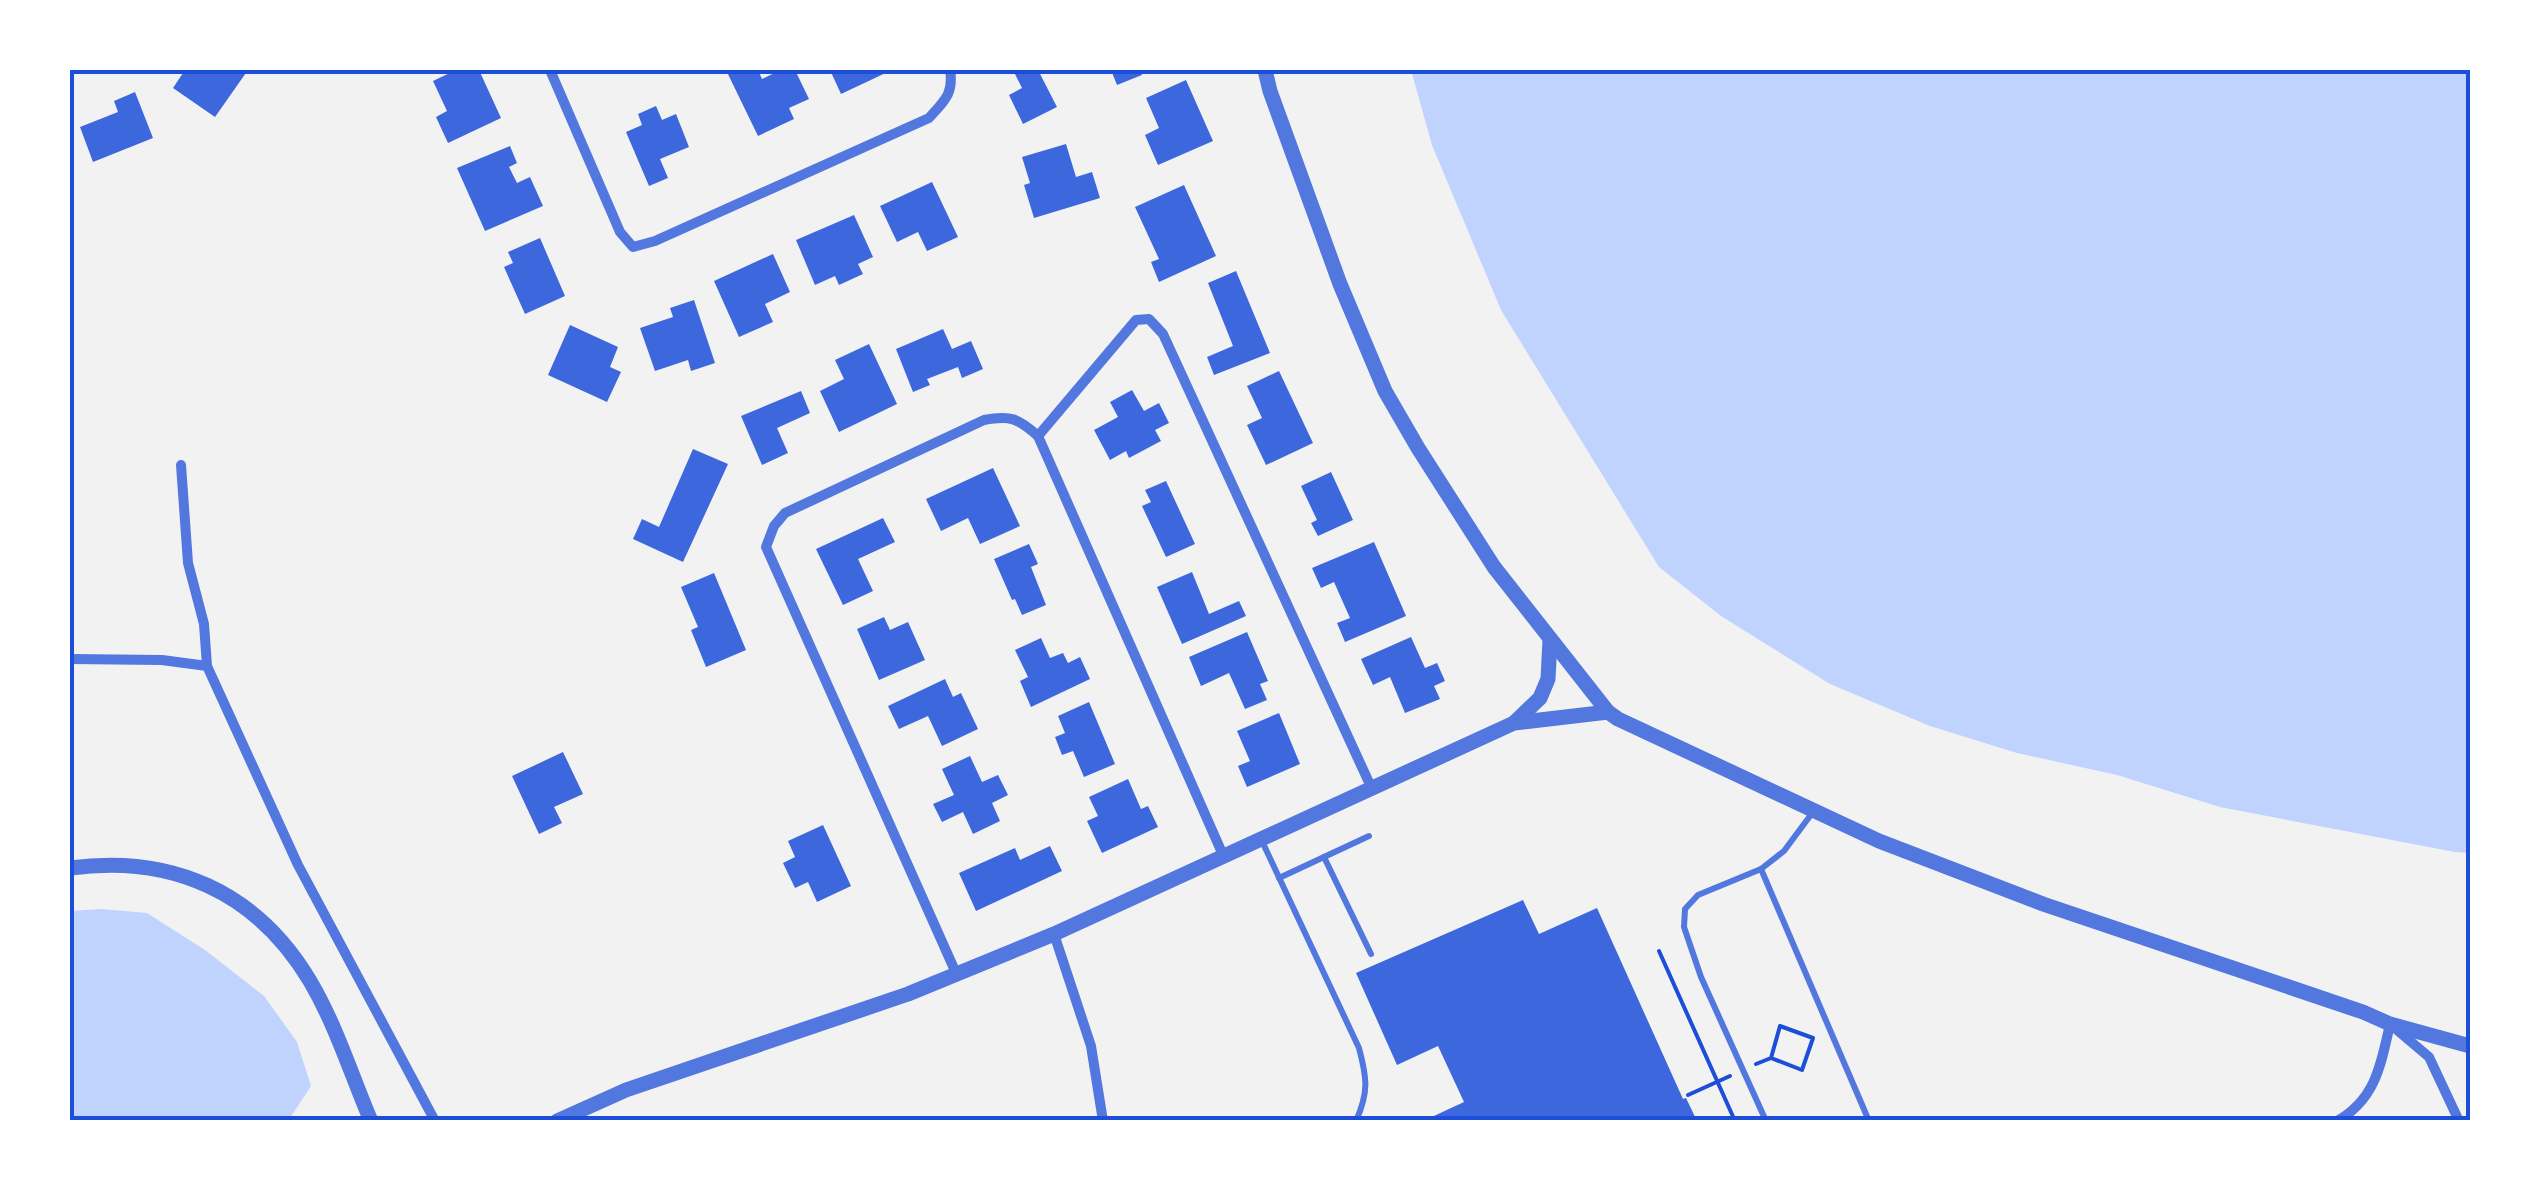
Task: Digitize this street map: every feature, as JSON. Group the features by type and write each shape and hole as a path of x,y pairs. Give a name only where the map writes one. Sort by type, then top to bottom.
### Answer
{"street":[{"path":"550,70 620,232 633,247 655,241 929,118 952,85 950,70"},
{"path":"1265,70 1340,284 1385,391 1494,567 1608,712 1879,840 2043,904 2390,1024 2470,1046"},
{"path":"1038,436 1136,320 1150,319 1163,334 1372,789"},
{"path":"956,973 766,547 785,512 984,420 1003,416 1022,421 1038,436 1223,854"},
{"path":"181,465 188,564 204,624 207,666 298,865 434,1121"},
{"path":"1514,723 1544,689 1550,640"},
{"path":"70,659 162,660 207,666"},
{"path":"557,1121 626,1090 908,994 1054,934 1514,723 1608,712"},
{"path":"70,868 127,866 164,871 194,878 243,905 280,940 311,983 371,1121"},
{"path":"1054,934 1091,1046 1104,1121"},
{"path":"2337,1121 2367,1098 2381,1065 2390,1024"},
{"path":"2390,1024 2429,1057 2459,1121"}],"lane":[{"path":"1766,1121 1696,960 1684,927 1685,909 1698,896 1761,868 1784,851 1814,810"},
{"path":"1279,878 1369,836"},
{"path":"1260,838 1359,1048 1366,1074 1365,1100 1356,1121"},
{"path":"1324,857 1371,954"},
{"path":"1761,868 1869,1121"}],"path":[{"path":"1659,950 1735,1121"},
{"path":"1688,1095 1771,1058 1802,1070 1813,1038 1780,1026 1771,1058"}],"water":[{"path":"1411,70 2470,70 2470,853 2220,807 2117,775 2017,753 1930,726 1830,684 1721,616 1659,567 1501,310 1432,145"},
{"path":"70,911 147,913 205,950 264,996 297,1042 311,1086 288,1121 70,1121"}],"building":[{"path":"185,70 248,70 215,117 173,88"},
{"path":"456,70 479,70 501,118 448,143 436,117 447,111 433,81"},
{"path":"726,70 758,70 762,79 781,70 795,70 809,99 789,108 794,119 758,136"},
{"path":"830,70 892,70 841,94"},
{"path":"1013,70 1038,70 1057,107 1023,124 1009,95 1022,88"},
{"path":"1111,70 1140,70 1142,75 1117,85"},
{"path":"1186,80 1213,141 1158,165 1145,135 1159,128 1146,98"},
{"path":"135,92 153,138 93,162 80,127 118,112 114,101"},
{"path":"656,106 662,120 676,114 689,147 660,159 668,178 649,186 626,132 642,125 638,114"},
{"path":"1066,144 1076,177 1092,172 1100,198 1034,218 1024,185 1030,183 1022,157"},
{"path":"510,146 517,163 509,167 517,183 530,177 543,206 485,231 457,168"},
{"path":"932,182 958,237 927,251 918,232 897,242 880,206"},
{"path":"1184,185 1216,256 1159,282 1151,262 1159,259 1135,207"},
{"path":"854,215 873,257 858,264 863,274 839,285 835,276 815,285 796,240"},
{"path":"540,238 565,296 525,314 504,267 513,263 508,252"},
{"path":"773,254 790,292 765,304 773,322 739,337 714,281"},
{"path":"1236,271 1270,353 1214,375 1207,357 1233,346 1208,283"},
{"path":"694,300 715,363 691,371 688,360 655,371 640,328 673,317 670,308"},
{"path":"570,325 618,347 610,367 621,372 607,402 548,375"},
{"path":"943,329 952,349 971,341 983,369 962,378 958,367 927,379 930,385 913,392 896,349"},
{"path":"869,344 897,404 839,432 820,391 844,379 835,360"},
{"path":"1279,371 1313,443 1266,465 1247,425 1262,418 1247,386"},
{"path":"1132,390 1144,411 1159,403 1169,423 1155,430 1161,441 1129,458 1126,451 1110,460 1094,430 1118,417 1110,402"},
{"path":"801,391 810,413 777,428 788,453 762,465 741,416"},
{"path":"693,449 728,464 683,562 633,539 642,519 659,527"},
{"path":"993,468 1020,526 980,544 968,518 941,531 926,499"},
{"path":"1331,472 1353,520 1318,536 1311,523 1317,520 1301,486"},
{"path":"1166,481 1195,544 1166,557 1142,506 1151,502 1145,490"},
{"path":"883,518 895,542 858,559 873,591 843,605 816,549"},
{"path":"1374,542 1406,616 1345,642 1337,623 1350,618 1334,582 1321,588 1312,568"},
{"path":"1029,544 1038,564 1031,567 1046,605 1022,615 994,559"},
{"path":"1192,572 1209,614 1239,601 1246,616 1182,644 1157,587"},
{"path":"714,573 746,650 706,667 691,630 698,627 681,587"},
{"path":"884,617 890,630 908,622 925,660 879,680 857,629"},
{"path":"1247,632 1268,681 1260,684 1267,700 1245,709 1229,673 1201,686 1189,657"},
{"path":"1411,637 1425,668 1437,663 1445,681 1434,686 1440,699 1405,713 1390,677 1373,685 1361,659"},
{"path":"1041,638 1050,658 1063,653 1068,663 1080,657 1090,679 1031,707 1020,681 1028,677 1015,650"},
{"path":"945,679 953,697 961,693 978,729 942,746 928,716 899,729 888,706"},
{"path":"1089,702 1115,764 1084,777 1073,751 1062,755 1055,737 1065,733 1058,716"},
{"path":"1279,713 1300,764 1247,787 1238,766 1250,761 1237,731"},
{"path":"563,752 583,794 554,807 562,823 539,834 512,776"},
{"path":"970,756 982,782 998,775 1008,795 992,803 1000,821 973,834 963,812 942,822 933,804 954,795 942,769"},
{"path":"1128,779 1141,809 1148,806 1158,827 1102,853 1087,821 1098,816 1089,797"},
{"path":"823,825 851,886 817,902 808,882 795,888 783,863 795,857 788,841"},
{"path":"1050,846 1062,871 976,911 959,873 1015,848 1020,860"},
{"path":"1523,900 1539,934 1597,908 1683,1099 1686,1098 1697,1121 1423,1121 1464,1102 1438,1046 1397,1065 1356,973"}]}
